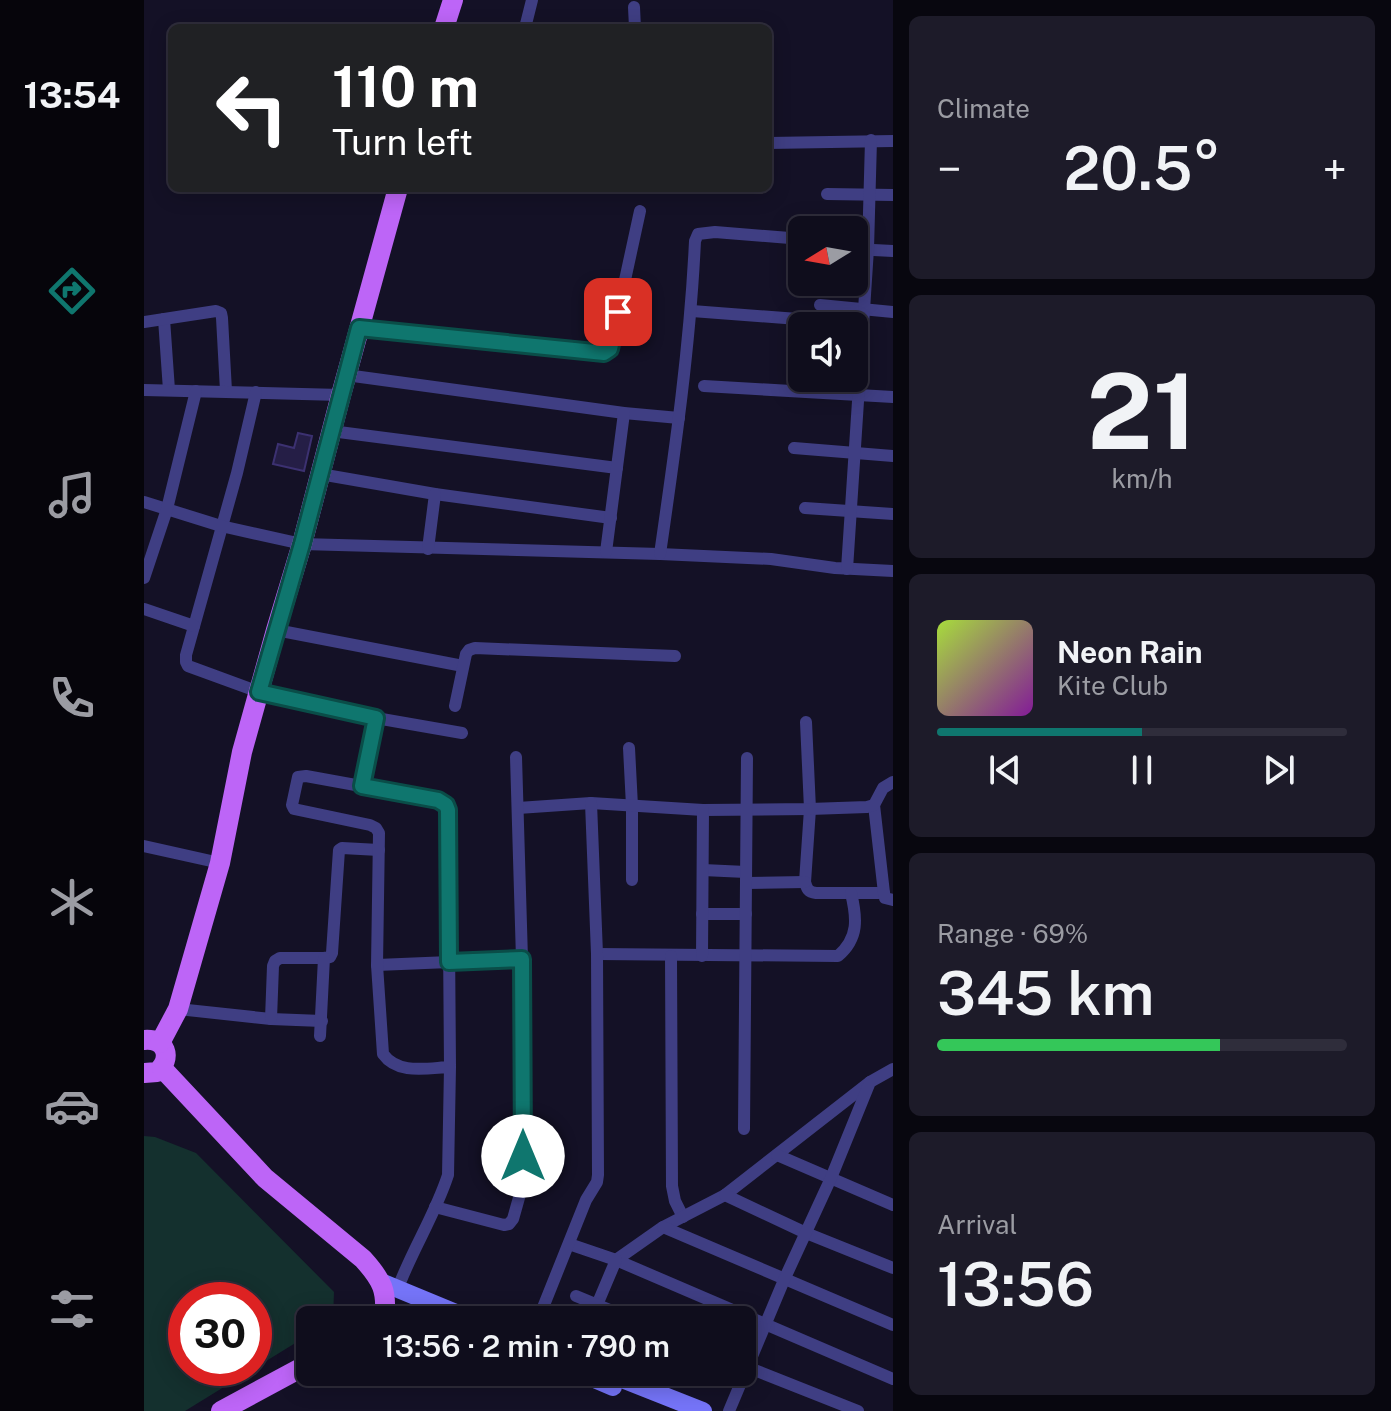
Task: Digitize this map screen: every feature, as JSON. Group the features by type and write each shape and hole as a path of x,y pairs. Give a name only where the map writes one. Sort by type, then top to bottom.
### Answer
{"main road":[{"path":"445,24 453,0"},
{"path":"397,192 242,752 220,863 178,1009 152,1042 166,1055 165,1062 153,1070 265,1178 363,1259 389,1285 439,1306"},
{"path":"385,1306 389,1285"},
{"path":"221,1411 296,1371"},
{"path":"611,1386 671,1411"},
{"path":"640,1386 703,1411"}],"street":[{"path":"526,24 532,0"},
{"path":"634,7 635,24"},
{"path":"871,140 868,249 893,251"},
{"path":"772,143 893,141"},
{"path":"827,194 893,195"},
{"path":"359,328 604,353 610,349 640,211"},
{"path":"660,554 692,311 695,241 698,234 715,232 788,238"},
{"path":"847,569 865,296"},
{"path":"820,305 893,312"},
{"path":"144,322 216,311 221,313 226,391"},
{"path":"692,311 788,318"},
{"path":"164,319 169,390"},
{"path":"145,394 169,390 256,392 344,385 679,418"},
{"path":"704,386 893,397"},
{"path":"144,578 167,509 196,391"},
{"path":"256,392 237,473 186,655 188,666 259,692 462,733"},
{"path":"606,552 624,413"},
{"path":"331,431 617,468"},
{"path":"794,448 893,456"},
{"path":"320,474 435,494 611,518"},
{"path":"428,549 435,494"},
{"path":"144,502 221,526 302,544 771,559 847,569 893,571"},
{"path":"805,508 893,514"},
{"path":"144,609 194,626"},
{"path":"276,630 463,666"},
{"path":"455,706 466,654 475,648 675,656"},
{"path":"362,786 376,718"},
{"path":"806,722 810,809 805,882 810,892 888,897 874,805 883,788 893,782"},
{"path":"629,748 632,880"},
{"path":"435,1207 497,1224 509,1224 524,1180 516,757"},
{"path":"744,1129 747,758"},
{"path":"389,1285 406,1267 448,1175 450,1067 448,810 438,800 298,777 292,805 297,810 370,825 379,833 377,965 383,1054 395,1066 405,1068 450,1067"},
{"path":"518,808 591,803 703,810 874,805"},
{"path":"544,1306 598,1175 597,954 591,803"},
{"path":"702,956 703,810"},
{"path":"879,847 893,845"},
{"path":"144,846 220,863"},
{"path":"271,1019 275,961 280,958 324,958 332,953 339,850 379,850"},
{"path":"703,870 805,882"},
{"path":"597,954 838,956 857,923 851,893"},
{"path":"702,914 746,914"},
{"path":"671,956 672,1186 683,1217"},
{"path":"320,1036 324,958"},
{"path":"377,965 522,959"},
{"path":"178,1009 322,1021"},
{"path":"576,1296 597,1305 616,1260 663,1227 725,1195 870,1082 893,1069"},
{"path":"756,1345 831,1178 870,1082"},
{"path":"777,1155 893,1205"},
{"path":"725,1195 806,1233 893,1268"},
{"path":"663,1227 893,1325"},
{"path":"569,1244 616,1260 893,1379"},
{"path":"756,1370 858,1411"},
{"path":"729,1411 738,1386"}],"green space":[{"path":"144,1136 155,1137 196,1153 334,1292 334,1306 296,1306 296,1343 272,1357 272,1282 168,1282 168,1386 226,1386 185,1411 144,1411"}],"building":[{"path":"298,433 312,436 304,471 273,464 278,444 294,448"}],"route":[{"path":"523,1156 522,959 449,962 446,805 438,800 362,786 376,718 259,692 359,328 604,353 610,349 618,312"}]}
